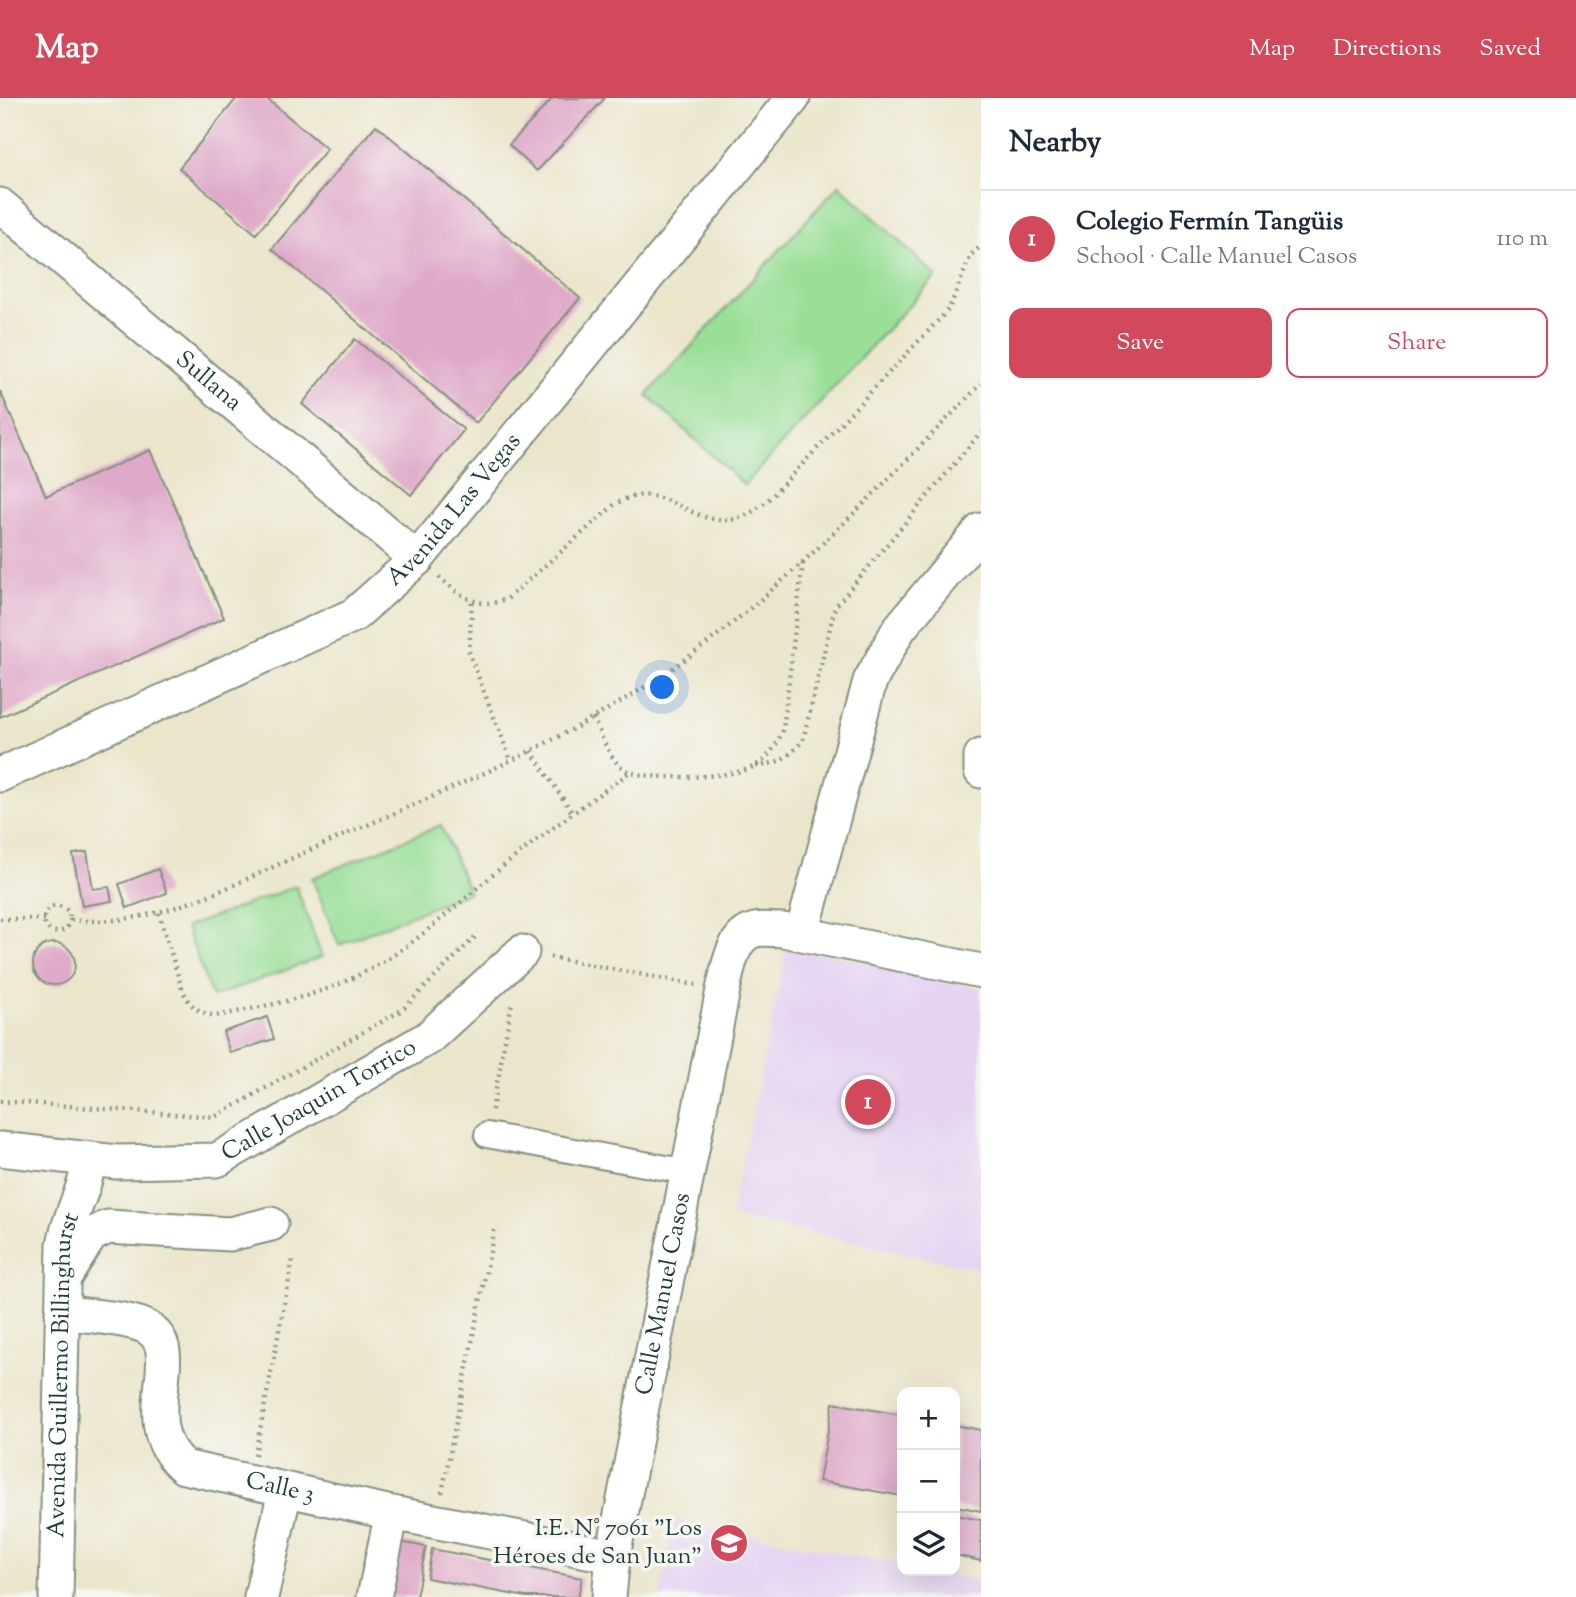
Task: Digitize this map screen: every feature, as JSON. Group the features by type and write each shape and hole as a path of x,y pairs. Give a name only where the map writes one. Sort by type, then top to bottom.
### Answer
{"street":[{"name":"Avenida Las Vegas","path":"0,775 355,615 417,559 793,98"},
{"name":"Sullana","path":"0,205 417,559"},
{"path":"802,933 870,681 899,628 981,530"},
{"path":"981,756 981,771"},
{"name":"Calle Manuel Casos","path":"609,1597 613,1556 723,990 731,958 740,938 755,930 802,933 981,971"},
{"name":"Calle Joaquin Torrico","path":"0,1149 89,1159 205,1162 229,1155 428,1038 522,952"},
{"path":"487,1135 688,1172"},
{"name":"Avenida Guillermo Billinghurst","path":"56,1597 63,1278 67,1226 86,1184 89,1159"},
{"path":"63,1278 91,1235 107,1227 230,1234 271,1224"},
{"name":"Calle 3","path":"62,1312 130,1323 148,1328 158,1338 164,1350 159,1420 166,1450 184,1467 285,1491 613,1556"},
{"path":"261,1597 285,1491"},
{"path":"374,1597 392,1513"}],"path":[{"path":"417,559 471,602 495,604 507,599 613,506 634,495 654,495 694,515 722,520 751,513 764,505 949,309 971,255 981,246"},
{"path":"71,920 96,922 159,913 194,901 511,761 593,718 704,645 804,561 981,384"},
{"path":"593,718 617,763 630,772 725,775 788,757 803,740 835,607 981,432"},
{"path":"756,766 768,755 783,730 804,561"},
{"path":"471,602 469,653 511,761"},
{"path":"531,751 573,814"},
{"path":"159,913 182,989 195,1009 216,1016 279,1003 343,982 403,950 439,923 480,885 630,772"},
{"path":"44,919 51,907 58,905 64,908 71,920"},
{"path":"0,919 44,919"},
{"path":"44,919 50,930 57,932 63,930 71,920"},
{"path":"0,1101 215,1117 402,1010 478,934"},
{"path":"487,1135 522,952 723,990"},
{"path":"436,1522 495,1226"},
{"path":"249,1483 293,1259"}],"shaded area":[{"path":"787,945 981,989 981,1269 731,1216"},
{"name":"I.E. N° 7061 \"Los Héroes de San Juan\"","path":"675,1520 897,1564 897,1576 956,1576 981,1581 981,1597 659,1597"}],"green space":[{"path":"839,185 936,276 744,485 647,395"},
{"path":"441,825 469,892 339,945 312,878"},
{"path":"296,886 322,957 212,997 186,927"}],"building":[{"path":"237,98 266,98 327,149 256,234 179,168"},
{"path":"553,98 605,98 537,171 509,145"},
{"path":"376,125 580,298 476,423 272,249"},
{"path":"355,339 464,430 411,495 302,404"},
{"path":"0,391 46,496 150,450 224,618 0,717"},
{"path":"87,852 93,889 109,887 112,901 82,906 73,854"},
{"path":"158,869 167,893 127,908 119,884"},
{"path":"54,943 69,949 75,964 69,979 54,985 39,979 33,964 39,949"},
{"path":"267,1017 274,1039 230,1053 223,1032"},
{"path":"833,1403 897,1414 897,1495 819,1481"},
{"path":"960,1426 981,1430 981,1511 960,1507"},
{"path":"960,1516 981,1520 981,1561 960,1556"},
{"path":"395,1541 426,1547 416,1597 383,1597"},
{"path":"432,1549 582,1578 578,1597 526,1597 427,1578"}],"place":[{"name":"Colegio Fermín Tangüis","path":"868,1102"},
{"name":"I.E. N° 7061 \"Los Héroes de San Juan\"","path":"729,1543"}]}
